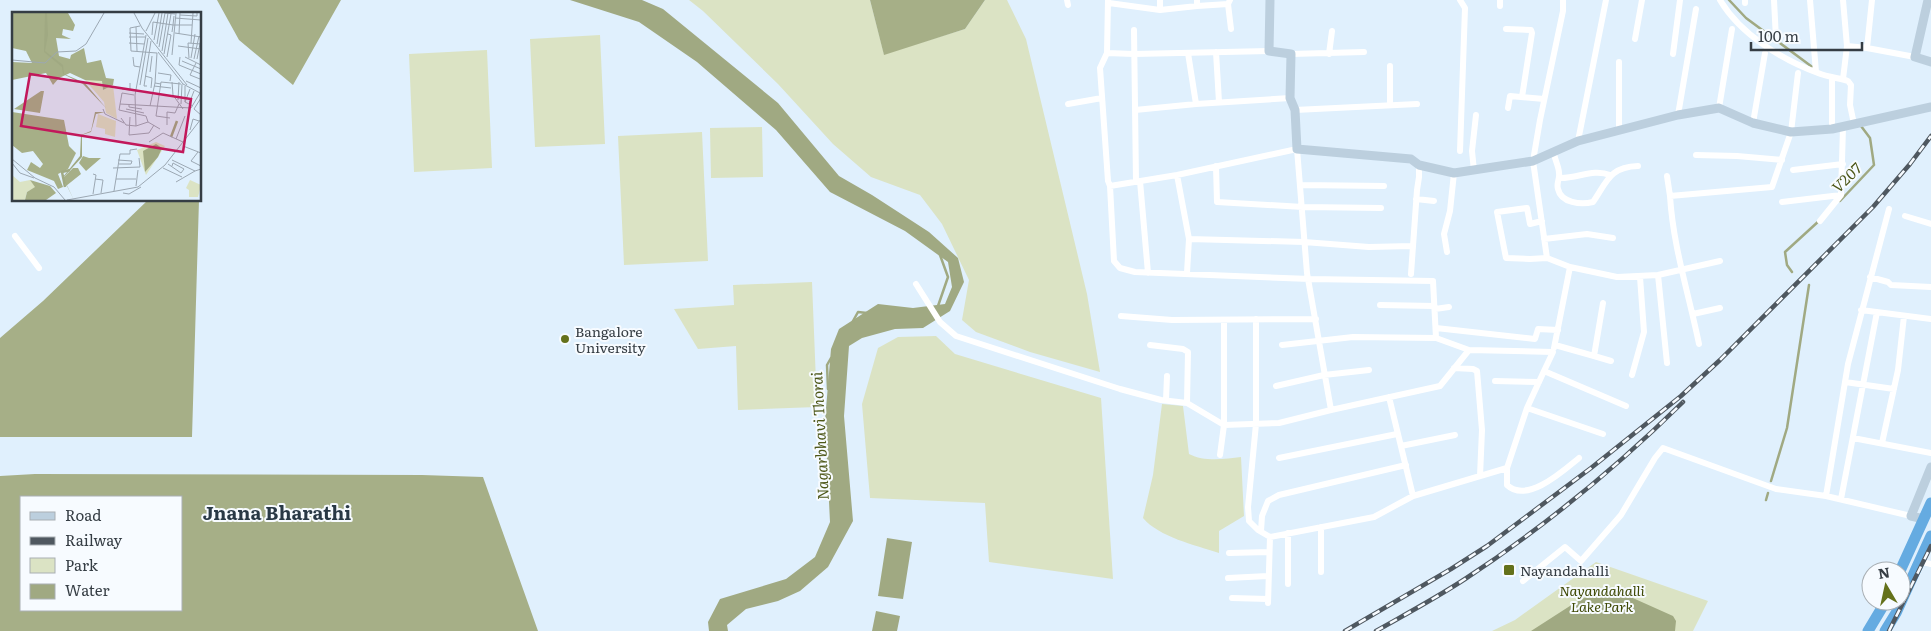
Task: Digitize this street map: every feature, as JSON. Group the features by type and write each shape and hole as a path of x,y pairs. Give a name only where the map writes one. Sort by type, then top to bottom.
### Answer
{"highway":[{"path":"1905,561 1931,503"},
{"path":"1885,631 1924,556 1931,536"},
{"path":"1868,631 1880,611"}],"street":[{"path":"1160,0 1160,10"},
{"path":"1269,51 1270,0"},
{"path":"1460,0 1466,8 1460,151"},
{"path":"1547,258 1534,161 1544,99 1563,11 1563,0"},
{"path":"1578,141 1606,0"},
{"path":"1635,39 1642,0"},
{"path":"1674,54 1680,0"},
{"path":"1720,0 1739,24 1768,46 1833,78 1847,82"},
{"path":"1774,0 1776,39"},
{"path":"1810,0 1816,70"},
{"path":"1843,0 1847,46 1847,82 1854,124"},
{"path":"1866,48 1872,0"},
{"path":"1915,57 1928,0"},
{"path":"1231,29 1229,2 1197,3 1160,10 1108,1 1107,53 1100,68 1114,261 1127,272 1310,279 1433,281 1436,338"},
{"path":"1678,115 1696,10"},
{"path":"1506,29 1531,30 1532,33 1522,97"},
{"path":"1719,108 1732,29"},
{"path":"1134,30 1134,110 1138,181 1148,272"},
{"path":"1329,54 1332,31"},
{"path":"1847,46 1915,57 1931,62"},
{"path":"1107,53 1269,51 1291,54 1329,54 1364,52"},
{"path":"1216,52 1219,102"},
{"path":"1753,123 1765,52"},
{"path":"1188,53 1196,104"},
{"path":"1291,54 1290,98 1295,110 1307,273 1310,279 1331,410"},
{"path":"1619,62 1619,130"},
{"path":"1390,66 1390,104"},
{"path":"1670,196 1772,187 1791,132 1798,73"},
{"path":"1832,129 1833,78"},
{"path":"1508,108 1510,96 1544,99"},
{"path":"1068,104 1102,98"},
{"path":"1134,110 1290,98"},
{"path":"1295,110 1416,104"},
{"path":"1110,186 1177,175 1297,149 1410,159 1419,165 1440,172 1454,173 1534,161 1554,154 1578,141 1678,115 1719,108 1753,123 1791,132 1832,129 1931,107"},
{"path":"1474,171 1472,150 1476,115"},
{"path":"1820,221 1841,194 1843,127"},
{"path":"1554,154 1560,175 1557,182 1558,192 1562,197 1576,204 1593,202 1610,175 1624,168 1638,166"},
{"path":"1696,155 1782,160"},
{"path":"1793,170 1843,164"},
{"path":"1411,274 1416,199 1420,177 1419,165"},
{"path":"1216,166 1217,202 1303,207 1381,208"},
{"path":"1559,178 1598,172 1610,175"},
{"path":"1447,252 1444,234 1450,211 1454,173"},
{"path":"1177,175 1189,239 1187,273"},
{"path":"1667,176 1681,270 1699,344"},
{"path":"1301,185 1384,186"},
{"path":"1782,202 1841,194"},
{"path":"1416,199 1434,201"},
{"path":"1542,221 1530,224 1527,208 1497,212 1506,258 1547,258 1570,267 1617,278 1658,275 1720,261"},
{"path":"1826,496 1845,382 1861,310 1888,209"},
{"path":"1905,216 1931,224"},
{"path":"1544,239 1587,234 1613,238"},
{"path":"15,236 39,268"},
{"path":"1189,239 1304,242 1369,247 1412,246"},
{"path":"1570,267 1554,348 1527,408 1507,468 1507,486 1519,492 1532,490 1546,483 1579,458"},
{"path":"1658,275 1667,363"},
{"path":"1632,376 1644,332 1640,277"},
{"path":"1870,277 1888,282 1891,285 1931,288"},
{"path":"916,284 940,322 956,336 1120,389 1187,403 1224,425 1279,423 1440,386 1469,350"},
{"path":"1594,356 1603,302"},
{"path":"1380,305 1449,307"},
{"path":"1693,314 1720,308"},
{"path":"1861,310 1931,319"},
{"path":"1841,499 1877,312"},
{"path":"1121,316 1172,320 1316,318"},
{"path":"1882,443 1894,388 1904,316"},
{"path":"1256,319 1256,424 1248,507 1249,521 1258,530 1270,537 1374,517 1413,496 1507,468"},
{"path":"1220,455 1224,425 1224,320"},
{"path":"1436,328 1535,338 1538,329 1558,330"},
{"path":"1282,345 1353,337 1436,338 1469,350 1554,348 1611,360"},
{"path":"1150,345 1183,349 1188,352 1187,403"},
{"path":"1454,368 1473,369 1477,372 1482,430 1480,476"},
{"path":"1276,386 1324,375 1369,370"},
{"path":"1544,371 1626,406"},
{"path":"1166,400 1167,376"},
{"path":"1495,381 1538,382"},
{"path":"1845,382 1894,388"},
{"path":"1389,397 1413,496"},
{"path":"1527,408 1603,434"},
{"path":"1279,458 1397,434"},
{"path":"1401,446 1455,435"},
{"path":"1853,438 1931,453"},
{"path":"1523,580 1565,547 1581,561 1621,515 1663,448 1776,489 1826,496 1924,518"},
{"path":"1261,531 1262,516 1268,501 1279,495 1406,465"},
{"path":"1911,516 1931,467"},
{"path":"1321,527 1321,572"},
{"path":"1288,533 1288,584"},
{"path":"1232,598 1268,601 1270,537"},
{"path":"1229,553 1269,552"},
{"path":"1924,556 1931,564"},
{"path":"1228,578 1268,576"}],"green space":[{"path":"689,0 870,0 884,54 965,29 985,0 1007,0 1026,39 1087,294 1100,372 1030,352 976,332 962,320 969,280 942,224 920,195 871,177 833,144 778,84 703,11"},
{"path":"600,35 605,144 535,147 530,39"},
{"path":"487,50 492,168 414,172 409,54"},
{"path":"762,127 763,177 711,178 710,128"},
{"path":"702,132 708,261 624,265 618,136"},
{"path":"812,282 817,407 738,410 736,346 698,349 674,309 734,305 733,285"},
{"path":"936,336 955,354 1101,398 1113,579 989,562 985,503 870,498 862,404 878,348 898,337"},
{"path":"1162,404 1183,406 1189,454 1208,459 1241,457 1244,516 1219,531 1219,553 1168,535 1150,525 1143,518 1153,475"},
{"name":"Nayandahalli Lake Park","path":"1596,562 1708,601 1693,631 1492,631 1515,620"}],"shaded area":[{"path":"217,0 341,0 293,85 239,40"},
{"path":"870,0 985,0 965,29 884,55"},
{"path":"147,201 199,201 192,437 0,437 0,338 43,301"},
{"path":"35,474 422,475 483,477 538,631 0,631 0,476"}],"water":[{"name":"Nagarbhavi Thorai","path":"570,0 642,0 663,9 778,103 839,176 929,232 958,258 964,282 950,311 923,328 895,329 862,338 849,346 844,416 853,521 828,567 800,591 778,601 746,609 727,625 728,631 709,631 708,622 720,599 786,579 815,557 830,522 825,421 831,349 839,329 878,304 913,308 945,304 952,287 948,262 905,231 830,192 776,130 697,62 639,22"},
{"path":"887,538 912,542 903,599 878,596"},
{"path":"1606,586 1673,616 1676,621 1675,631 1531,631 1573,604"},
{"path":"876,611 900,616 897,631 872,631"}],"waterway":[{"name":"V207","path":"1729,0 1746,18 1815,69"},
{"name":"V207","path":"1840,201 1874,165 1870,138 1861,126"},
{"name":"V207","path":"1792,272 1787,265 1785,252 1820,220"},
{"name":"Nagarbhavi Thorai","path":"938,306 948,277 940,255"},
{"name":"V207","path":"1771,481 1787,428 1809,285"},
{"name":"Nagarbhavi Thorai","path":"853,321 858,312 867,313"},
{"name":"Nagarbhavi Thorai","path":"828,389 827,365 831,358"},
{"name":"V207","path":"1766,500 1768,493"}],"railway":[{"path":"1345,631 1487,546 1591,468 1681,396 1720,360 1873,207 1931,136"},
{"path":"1376,631 1454,586 1523,539 1632,450 1683,402"},
{"path":"1889,631 1931,546"}],"place":[{"name":"Bangalore University","path":"565,339"},
{"name":"Nayandahalli","path":"1509,570"}],"district":[{"name":"Jnana Bharathi","path":"277,512"}]}
